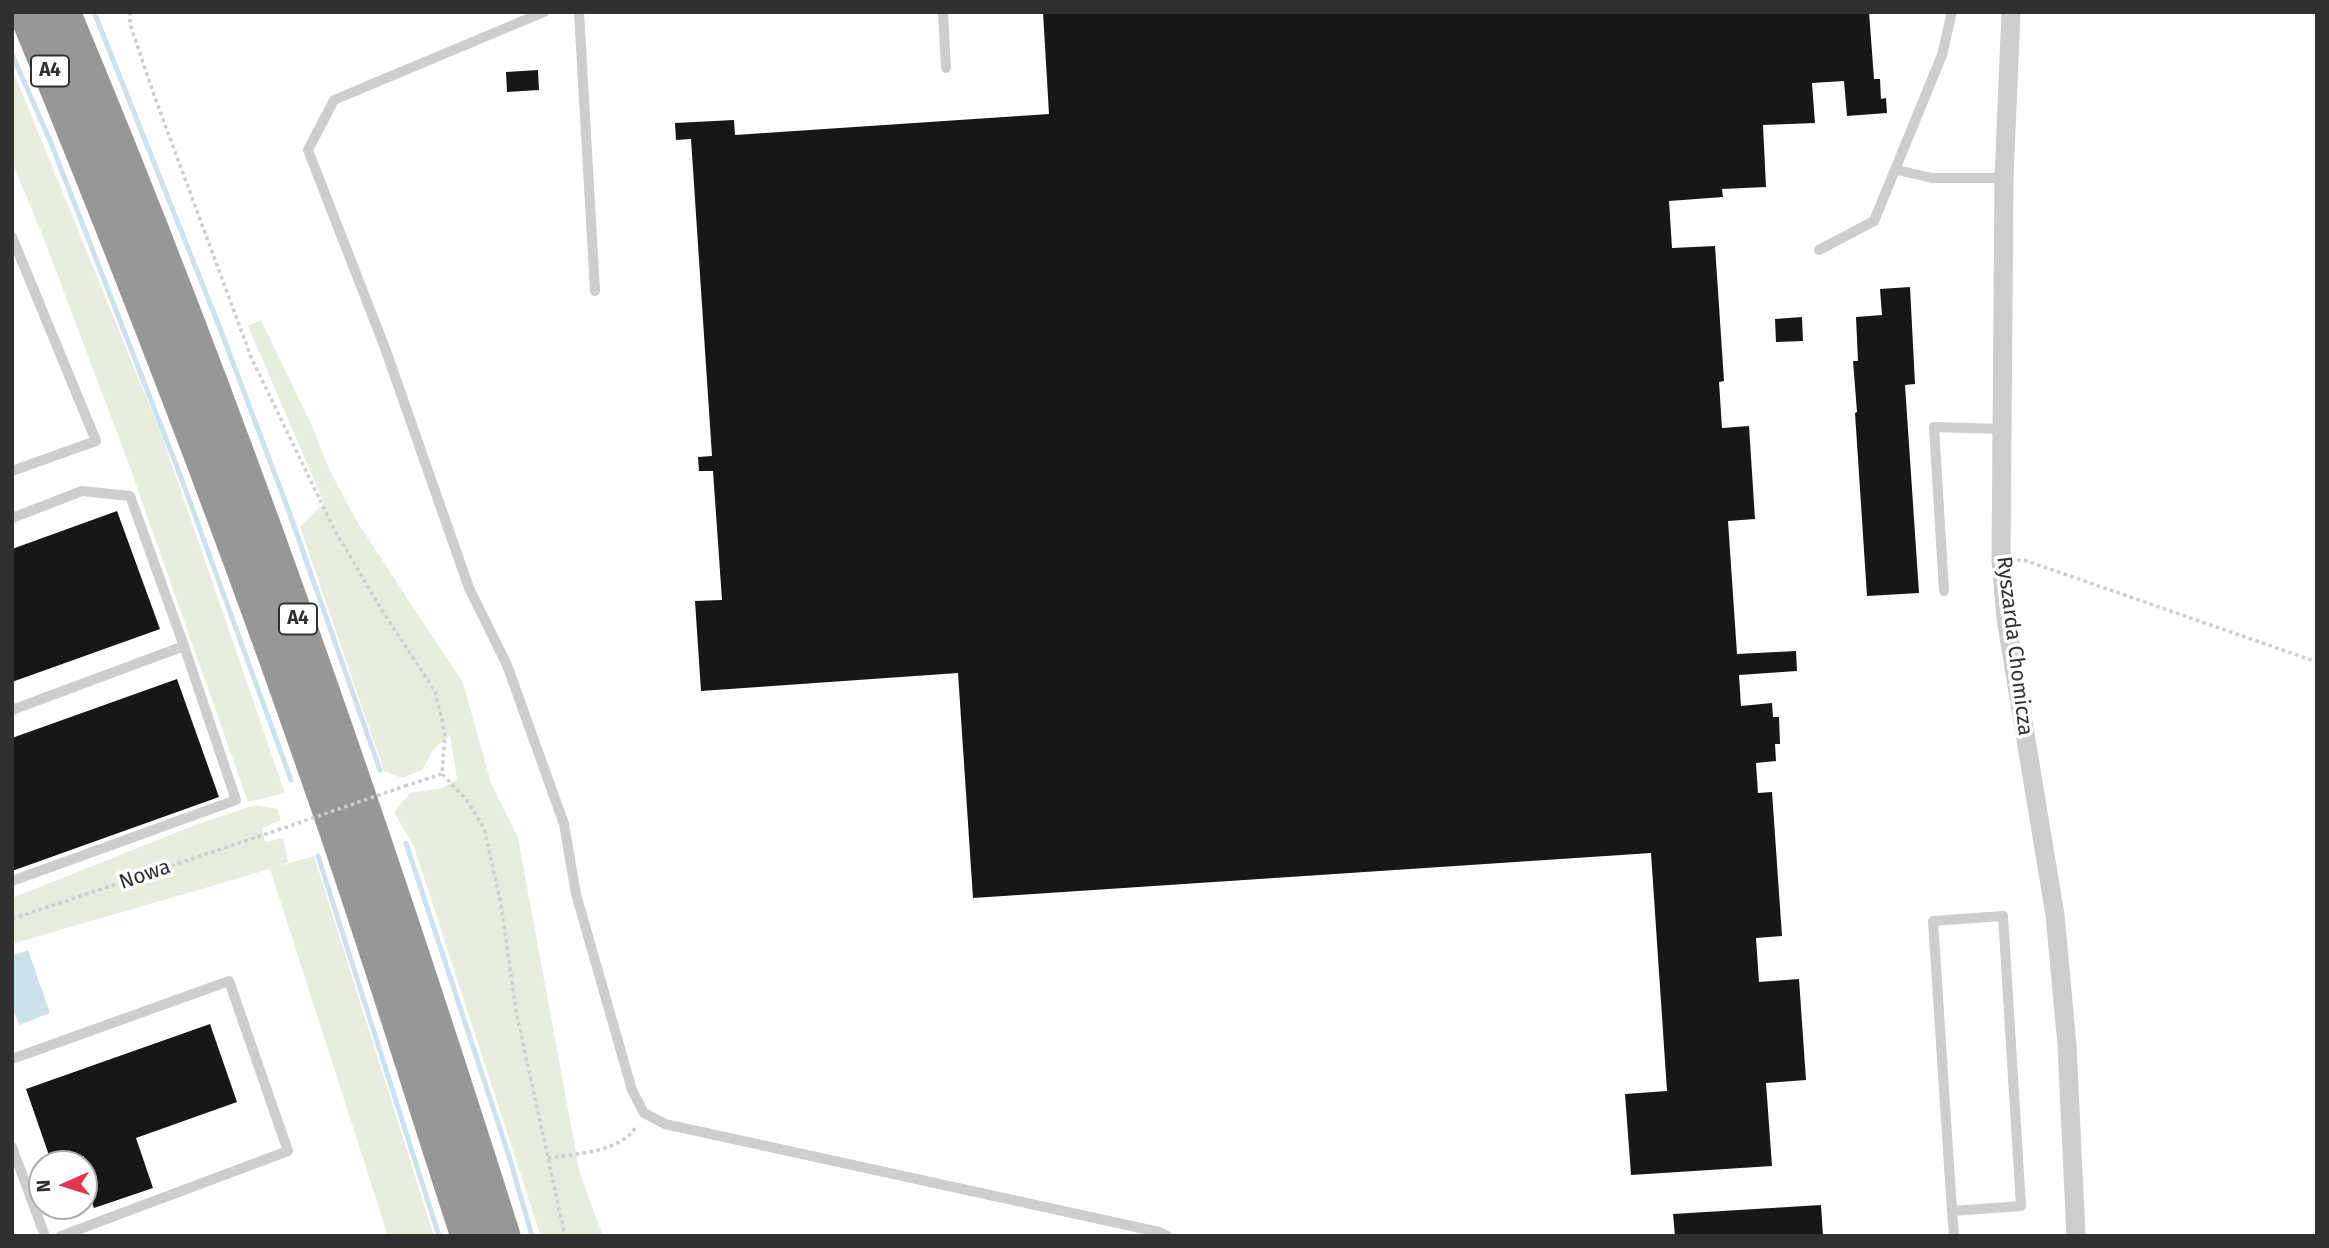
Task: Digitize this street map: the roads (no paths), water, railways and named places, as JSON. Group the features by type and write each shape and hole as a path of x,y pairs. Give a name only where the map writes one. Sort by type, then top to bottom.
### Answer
{"highway":[{"name":"A4","path":"26,12 162,348 252,591 326,797 468,1236"},
{"name":"A4","path":"63,12 187,321 292,602 366,814 503,1236"}],"street":[{"name":"Ryszarda Chomicza","path":"2011,12 2004,178 2001,560 2006,619 2055,915 2067,1045 2076,1236"}],"lane":[{"path":"544,12 334,100 308,150 385,348 469,588 507,665 564,824 576,894 632,1090 644,1113 665,1124 1159,1232 1167,1236"},
{"path":"579,12 594,291"},
{"path":"943,12 946,68"},
{"path":"1819,250 1874,222 1942,55 1952,12"},
{"path":"1896,170 1932,178 2004,178"},
{"path":"12,237 96,441 12,471"},
{"path":"1944,591 1934,427 2001,429"},
{"path":"12,518 82,491 130,496 236,800 12,881"},
{"path":"12,710 184,646"},
{"path":"1952,1211 2021,1206 2003,916 1933,921 1952,1211 1954,1236"},
{"path":"12,1059 229,981 288,1152 61,1236"},
{"path":"12,1147 45,1236"}],"water":[{"path":"28,950 50,1013 19,1025 12,1007 12,956"}],"waterway":[{"path":"94,12 221,331 288,509 380,770"},
{"path":"12,54 51,143 182,480 291,780"},
{"path":"406,843 509,1156 532,1236"},
{"path":"318,856 439,1236"}]}
